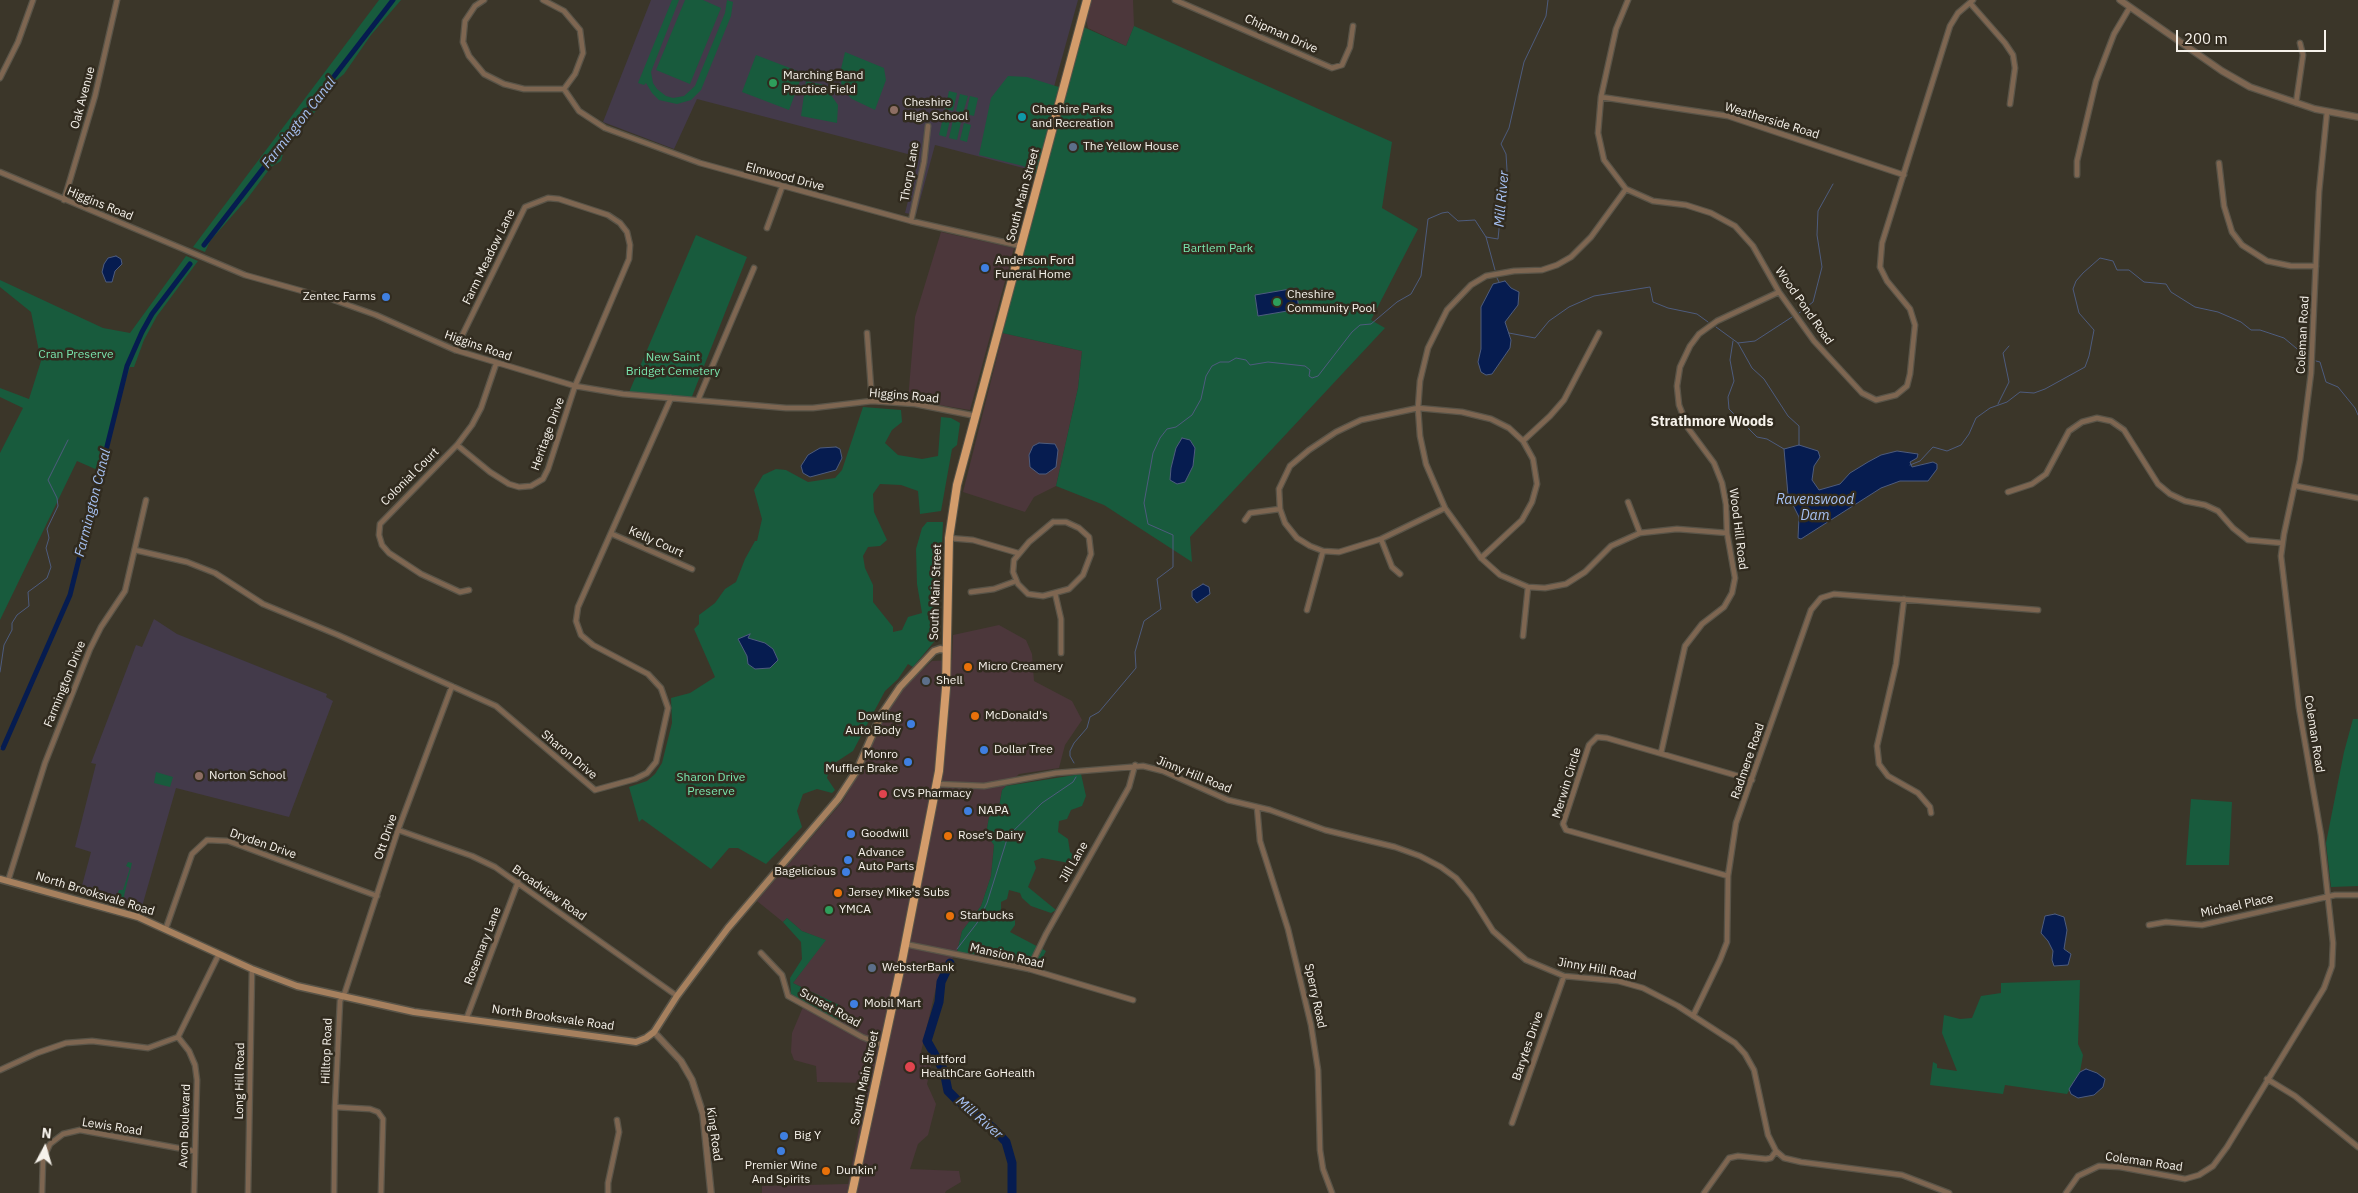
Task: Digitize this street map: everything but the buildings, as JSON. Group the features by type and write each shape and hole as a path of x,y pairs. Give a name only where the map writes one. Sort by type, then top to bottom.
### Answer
{"highway":[{"name":"South Main Street","path":"852,1193 937,784 944,709 949,538 957,485 1087,0"}],"main road":[{"path":"654,1032 677,996 728,928 838,798 857,770 891,699 930,656 940,655 946,650"},
{"name":"North Brooksvale Road","path":"0,879 139,917 252,969 297,986 342,997 414,1012 467,1017 636,1042 654,1032"}],"street":[{"path":"0,78 18,42 33,0"},
{"name":"Oak Avenue","path":"64,200 95,96 117,0"},
{"path":"484,0 475,6 465,21 463,42 469,56 484,74 504,84 524,89 564,89 575,74 583,53 580,30 564,11 543,0"},
{"name":"Chipman Drive","path":"1175,0 1332,68 1342,65 1350,47 1353,26"},
{"path":"1628,0 1616,29 1601,97 1598,133 1604,160 1626,189 1591,236 1571,257 1542,270 1508,271 1486,276 1471,285 1458,297 1443,318 1428,350 1420,381 1418,408 1420,436 1426,464 1444,508 1481,558 1500,575 1528,587 1545,588 1566,584 1586,572 1611,546 1640,533 1677,529 1727,533"},
{"path":"2120,0 2240,82 2296,103 2327,112 2358,117"},
{"path":"1972,2 2013,56 2015,68 2010,104"},
{"name":"Wood Pond Road","path":"1626,189 1653,200 1686,205 1710,213 1735,226 1753,246 1779,292 1814,341 1862,393 1871,398 1882,400 1896,395 1904,389 1910,374 1916,325 1910,309 1887,281 1880,267 1879,257 1950,26 1958,13 1972,2"},
{"path":"2077,175 2077,161 2096,81 2114,34 2130,7"},
{"path":"2296,103 2303,55 2300,43"},
{"name":"Elmwood Drive","path":"564,89 579,111 605,128 700,163 911,221 1021,246"},
{"name":"Weatherside Road","path":"1601,97 1728,116 1904,175"},
{"name":"Coleman Road","path":"2066,1193 2078,1176 2085,1171 2099,1166 2120,1167 2178,1179 2193,1177 2205,1172 2218,1160 2227,1147 2330,973 2333,943 2328,897 2316,801 2299,708 2282,566 2282,543 2296,486 2312,368 2320,174 2327,112"},
{"name":"Thorp Lane","path":"911,221 924,162 928,126"},
{"path":"2219,163 2224,206 2232,232 2242,245 2267,261 2291,266 2316,266"},
{"name":"Higgins Road","path":"0,172 245,274 331,299 376,315 455,350 496,364 575,386 623,394 814,408 872,401 916,404 976,416"},
{"path":"767,228 782,187"},
{"name":"Farm Meadow Lane","path":"455,350 525,207 548,198 559,199 608,215 620,223 627,232 630,245 629,258 575,386"},
{"path":"698,400 754,268"},
{"name":"Wood Hill Road","path":"1661,753 1685,646 1702,624 1724,607 1732,594 1735,578 1727,533 1726,504 1722,483 1714,463 1688,428 1679,405 1677,386 1680,367 1690,346 1699,334 1717,321 1779,292"},
{"path":"867,333 872,401"},
{"path":"1523,441 1564,400 1599,333"},
{"name":"Colonial Court","path":"469,590 460,592 421,574 389,553 382,546 379,535 380,524 457,445 472,425 481,408 496,364"},
{"name":"Heritage Drive","path":"457,445 490,472 509,484 519,487 531,486 543,478 548,469 575,386"},
{"name":"Sharon Drive","path":"135,550 186,562 215,573 263,604 496,706 595,790 647,773 656,762 668,708 661,688 648,674 593,645 581,635 576,621 578,607 671,398"},
{"path":"1444,508 1380,539 1339,552 1323,551 1297,538 1285,523 1280,509 1280,489 1290,466 1308,450 1336,432 1361,420 1418,408 1462,412 1491,419 1509,428 1523,441 1533,459 1537,484 1532,502 1522,520 1481,558"},
{"path":"2008,492 2032,484 2046,474 2069,431 2082,422 2097,418 2111,421 2124,430 2158,484 2170,494 2185,501 2205,505 2218,511 2232,528 2248,540 2282,543"},
{"path":"2296,486 2358,498"},
{"name":"Farmington Drive","path":"8,880 45,763 90,649 101,627 125,592 146,500"},
{"path":"1628,502 1640,533"},
{"path":"1245,520 1250,514 1280,509"},
{"path":"1053,522 1066,522 1079,528 1089,537 1092,554 1083,575 1069,589 1043,596 1028,594 1016,580 1013,572 1014,560 1018,553 1053,522"},
{"name":"Kelly Court","path":"612,534 692,569"},
{"path":"949,538 973,540 1018,553"},
{"path":"1380,539 1392,567 1400,574"},
{"path":"1307,610 1323,551"},
{"path":"971,592 994,589 1016,580"},
{"path":"1522,636 1528,587"},
{"path":"1055,593 1061,619 1061,653"},
{"name":"Radmere Road","path":"1693,1016 1720,960 1726,942 1728,876 1736,824 1811,610 1821,598 1834,594 2038,610"},
{"path":"1904,599 1896,664 1877,746 1879,764 1888,776 1918,793 1930,807 1931,813"},
{"name":"Ott Drive","path":"342,997 398,830 452,686"},
{"name":"Merwin Circle","path":"1728,876 1566,830 1564,827 1589,744 1597,737 1608,738 1752,780"},
{"name":"Jinny Hill Road","path":"937,784 984,786 1051,774 1135,766 1155,768 1217,797 1257,807 1337,834 1406,850 1431,860 1446,870 1463,886 1493,930 1514,951 1537,966 1564,976 1630,984 1664,998 1734,1043 1749,1060 1756,1076 1768,1135 1776,1151"},
{"name":"Jill Lane","path":"1030,969 1034,956 1061,906 1129,787 1135,766"},
{"name":"Sperry Road","path":"1257,807 1262,848 1288,929 1311,1025 1318,1070 1320,1150 1323,1169 1332,1193"},
{"name":"Broadview Road","path":"398,830 472,856 518,882 677,996"},
{"name":"Dryden Drive","path":"166,928 192,854 207,840 228,841 377,896"},
{"name":"Rosemary Lane","path":"467,1017 518,882"},
{"name":"Michael Place","path":"2149,925 2160,922 2202,925 2328,897 2358,895"},
{"name":"Mansion Road","path":"905,944 1030,969 1133,1000"},
{"name":"Sunset Road","path":"761,953 782,976 788,996 866,1039 883,1045"},
{"path":"0,1070 37,1053 66,1043 92,1041 148,1048 178,1037 219,954"},
{"name":"Long Hill Road","path":"248,1193 252,969"},
{"name":"Barytes Drive","path":"1512,1123 1564,976"},
{"name":"Hilltop Road","path":"334,1193 338,1008 342,997"},
{"name":"King Road","path":"654,1032 681,1061 692,1080 703,1114 711,1193"},
{"name":"Avon Boulevard","path":"178,1037 189,1051 197,1080 194,1193"},
{"path":"2267,1079 2311,1108 2358,1147"},
{"path":"335,1107 370,1109 378,1112 383,1119 381,1193"},
{"path":"608,1193 608,1183 619,1132 617,1120"},
{"name":"Lewis Road","path":"42,1193 43,1159 50,1144 63,1134 80,1130 194,1151"},
{"path":"1704,1193 1729,1158 1738,1156 1766,1159 1771,1158 1776,1151 1784,1158 1793,1160 1902,1175 1949,1193"}],"shaded area":[{"name":"Cheshire High School","path":"651,0 1078,0 1031,170 935,145 916,215 905,213 919,157 697,99 674,149 603,122"},
{"path":"1082,0 1133,0 1134,26 1126,46 1088,28"},
{"path":"941,232 1014,248 970,410 908,400 915,317"},
{"path":"1003,333 1082,351 1078,388 1056,486 1034,497 1025,512 963,492"},
{"name":"Norton School","path":"154,619 177,634 327,694 326,697 333,701 289,817 176,788 141,910 80,893 91,852 75,847 96,764 91,763 136,645 142,647"},
{"path":"999,625 1026,640 1032,654 1034,681 1072,701 1082,720 1065,745 1059,768 1019,774 1002,790 998,813 989,817 986,834 994,845 991,876 981,906 962,931 957,952 938,979 921,1052 932,1062 927,1084 936,1104 928,1135 918,1144 910,1169 959,1171 961,1182 945,1193 762,1193 762,1186 848,1184 868,1083 817,1082 816,1066 794,1060 791,1052 792,1033 803,1007 840,1025 839,1005 793,983 825,940 802,931 787,918 783,922 757,901 843,801 868,757 879,728 891,705 904,687 932,661 952,660 953,635"}],"green space":[{"path":"379,0 401,0 371,35 344,74 333,83 321,104 295,138 285,147 281,161 271,167 247,199 210,241 205,252 193,247"},
{"path":"672,0 679,0 651,72 653,83 657,89 666,96 673,98 684,96 695,86 725,13 727,0 733,2 731,16 701,90 691,100 677,104 659,100 646,83 644,85 638,83"},
{"path":"685,0 703,0 721,8 690,84 656,70"},
{"name":"Bartlem Park","path":"1079,25 1126,46 1134,26 1392,142 1382,208 1418,229 1371,320 1385,328 1190,537 1192,562 1104,505 1056,486 1078,388 1082,351 998,332 1041,177 1023,166 979,155 991,98 1008,76 1027,77 1062,88"},
{"path":"845,52 884,68 886,80 875,110 852,99 842,89 840,73"},
{"name":"Marching Band Practice Field","path":"756,55 803,73 789,110 742,92"},
{"path":"806,81 824,85 838,105 837,123 801,116"},
{"path":"949,91 957,93 953,111 945,109"},
{"path":"960,94 968,96 963,113 956,111"},
{"path":"970,96 978,98 974,116 966,114"},
{"path":"943,118 950,120 946,137 939,135"},
{"path":"953,120 961,122 957,140 949,138"},
{"path":"964,123 971,125 967,142 960,140"},
{"name":"New Saint Bridget Cemetery","path":"696,235 747,257 691,399 627,397"},
{"name":"Cran Preserve","path":"186,256 198,261 157,316 144,340 134,367 130,367 121,394 102,472 77,461 0,620 0,453 23,408 0,397 0,388 29,399 41,361 31,312 0,287 0,280 103,328 130,333"},
{"name":"Sharon Drive Preserve","path":"863,407 901,410 902,422 892,430 885,443 898,455 922,459 938,456 941,417 951,418 960,423 957,445 952,449 941,511 920,514 918,491 901,485 880,484 873,494 874,512 887,540 880,546 868,547 863,556 865,568 873,585 873,602 893,627 893,632 902,630 908,617 922,613 917,584 916,549 922,528 927,522 943,522 938,637 913,667 908,664 898,679 885,691 853,751 830,766 827,778 835,790 832,793 817,789 803,794 797,811 802,827 766,864 738,848 729,848 711,869 642,819 639,822 629,787 647,781 655,774 662,763 672,723 671,698 690,693 715,677 694,629 699,624 699,615 715,603 725,589 736,582 745,559 755,541 757,541 762,519 754,490 763,475 776,469 786,470 808,482 835,478 842,470"},
{"path":"2353,719 2358,719 2358,886 2331,887 2326,843 2344,752"},
{"path":"156,772 173,777 170,787 154,783"},
{"path":"1081,774 1086,796 1082,806 1071,810 1067,819 1059,821 1058,832 1068,839 1070,852 1079,860 1069,863 1042,858 1034,861 1036,868 1028,887 1056,910 1051,913 1031,906 1022,898 1020,893 1009,890 1007,899 1001,902 1001,913 1011,915 1015,921 1015,925 1010,932 1046,951 1037,968 1007,958 957,952 962,931 981,906 991,876 994,845 986,834 989,817 998,813 1002,790 1006,786"},
{"path":"2191,799 2232,802 2229,865 2186,865"},
{"path":"128,862 132,863 124,896 127,905 115,902 119,890 123,890 130,868 126,866"},
{"path":"787,918 802,931 826,940 793,983 839,1005 839,1021 791,995 790,978 802,959 801,942 783,922"},
{"path":"2080,980 2078,1044 2083,1055 2080,1072 2067,1094 2005,1085 2003,1094 1930,1085 1933,1062 1937,1064 1937,1068 1957,1071 1942,1033 1944,1015 1960,1019 1972,1018 1981,996 2001,993 2001,983"}],"water":[{"path":"116,256 121,259 122,264 115,271 112,282 106,282 102,272 104,264 108,258"},
{"path":"1505,281 1511,288 1519,292 1518,305 1505,322 1511,340 1510,348 1492,374 1486,375 1481,372 1478,362 1481,349 1481,307 1493,284"},
{"name":"Cheshire Community Pool","path":"1296,288 1299,309 1258,316 1255,295"},
{"path":"1182,438 1190,440 1195,448 1193,466 1185,482 1177,484 1170,480 1171,468 1176,448"},
{"path":"1039,443 1055,444 1058,450 1056,467 1046,474 1039,474 1030,467 1029,455 1033,446"},
{"name":"Ravenswood Dam","path":"1799,445 1818,451 1820,457 1814,466 1812,480 1819,490 1840,484 1850,473 1868,462 1881,455 1897,451 1918,454 1917,458 1910,462 1912,467 1933,462 1937,464 1937,469 1928,481 1900,481 1881,488 1801,539 1798,538 1799,517 1788,495 1784,449"},
{"path":"836,447 840,449 842,458 836,470 810,477 803,473 801,466 808,455 820,448"},
{"path":"1203,584 1209,587 1210,594 1197,603 1192,597 1192,591"},
{"path":"750,634 748,638 765,643 773,649 778,660 770,668 755,669 748,664 747,656 738,639"},
{"path":"2055,914 2064,917 2067,930 2064,949 2071,954 2068,965 2054,966 2052,960 2053,951 2041,933 2045,916"},
{"path":"2086,1069 2097,1073 2105,1079 2103,1087 2094,1095 2078,1098 2071,1094 2069,1089 2080,1072"}],"waterway":[{"name":"Farmington Canal","path":"204,245 393,0"},
{"name":"Mill River","path":"1074,763 1070,756 1070,751 1074,743 1087,728 1090,717 1099,712 1136,668 1135,652 1144,621 1161,609 1157,579 1173,567 1173,535 1148,524 1144,503 1153,453 1160,438 1167,429 1176,427 1192,415 1201,399 1206,376 1212,366 1220,362 1229,362 1236,358 1246,360 1250,365 1268,362 1305,366 1310,370 1309,376 1312,378 1318,376 1352,332 1360,325 1371,324 1397,302 1411,294 1421,276 1428,219 1448,212 1458,221 1475,220 1486,237 1498,239 1500,219 1504,210 1507,170 1506,154 1501,144 1509,128 1524,62 1546,16 1548,0"},
{"path":"1799,313 1813,302 1822,267 1817,235 1818,211 1833,184"},
{"path":"1486,237 1495,270"},
{"path":"1910,465 1920,461 1933,447 1947,451 1961,445 1969,434 1976,418 1990,408 2007,402 2020,392 2034,393 2045,389 2085,367 2094,330 2079,313 2073,289 2076,281 2100,258 2113,261 2117,270 2129,270 2144,282 2166,284 2171,292 2195,307 2218,312 2241,322 2251,330 2260,330 2284,338 2308,358"},
{"name":"Farmington Canal","path":"3,748 70,595 127,366 152,314 190,264"},
{"path":"1497,278 1499,282"},
{"path":"1509,333 1535,338 1549,321 1569,307 1594,296 1650,287 1653,302 1668,308 1697,314 1708,322"},
{"path":"1738,343 1755,341 1792,317"},
{"path":"1716,327 1738,343 1752,368 1764,379 1788,416 1799,426 1799,445"},
{"path":"1733,341 1730,360 1734,381 1728,397 1729,409 1757,437 1767,439 1784,449"},
{"path":"1998,404 2009,382 2003,353 2009,346"},
{"path":"2316,361 2320,362 2326,382 2338,387 2355,408 2358,415"},
{"path":"0,672 4,645 12,630 12,623 17,615 29,606 28,592 47,578 51,567 46,548 49,538 47,529 58,506 57,498 48,480 68,440"},
{"name":"Mill River","path":"957,949 977,923 987,903 1008,836 1042,803 1073,782 1076,777"},
{"name":"Mill River","path":"950,963 941,982 939,1002 927,1041 944,1071 948,1091 993,1128 1006,1142 1012,1163 1012,1193"}],"place":[{"name":"Marching Band Practice Field","path":"773,83"},
{"name":"Cheshire High School","path":"894,110"},
{"name":"Cheshire Parks and Recreation","path":"1022,117"},
{"name":"The Yellow House","path":"1073,147"},
{"name":"Anderson Ford Funeral Home","path":"985,268"},
{"name":"Zentec Farms","path":"386,297"},
{"name":"Cheshire Community Pool","path":"1277,302"},
{"name":"Micro Creamery","path":"968,667"},
{"name":"Shell","path":"926,681"},
{"name":"McDonald's","path":"975,716"},
{"name":"Dowling Auto Body","path":"911,724"},
{"name":"Dollar Tree","path":"984,750"},
{"name":"Monro Muffler Brake","path":"908,762"},
{"name":"Norton School","path":"199,776"},
{"name":"CVS Pharmacy","path":"883,794"},
{"name":"NAPA","path":"968,811"},
{"name":"Goodwill","path":"851,834"},
{"name":"Rose’s Dairy","path":"948,836"},
{"name":"Advance Auto Parts","path":"848,860"},
{"name":"Bagelicious","path":"846,872"},
{"name":"Jersey Mike's Subs","path":"838,893"},
{"name":"YMCA","path":"829,910"},
{"name":"Starbucks","path":"950,916"},
{"name":"WebsterBank","path":"872,968"},
{"name":"Mobil Mart","path":"854,1004"},
{"name":"Hartford HealthCare GoHealth","path":"910,1067"},
{"name":"Big Y","path":"784,1136"},
{"name":"Premier Wine And Spirits","path":"781,1151"},
{"name":"Dunkin'","path":"826,1171"}],"district":[{"name":"Strathmore Woods","path":"1712,422"}]}
